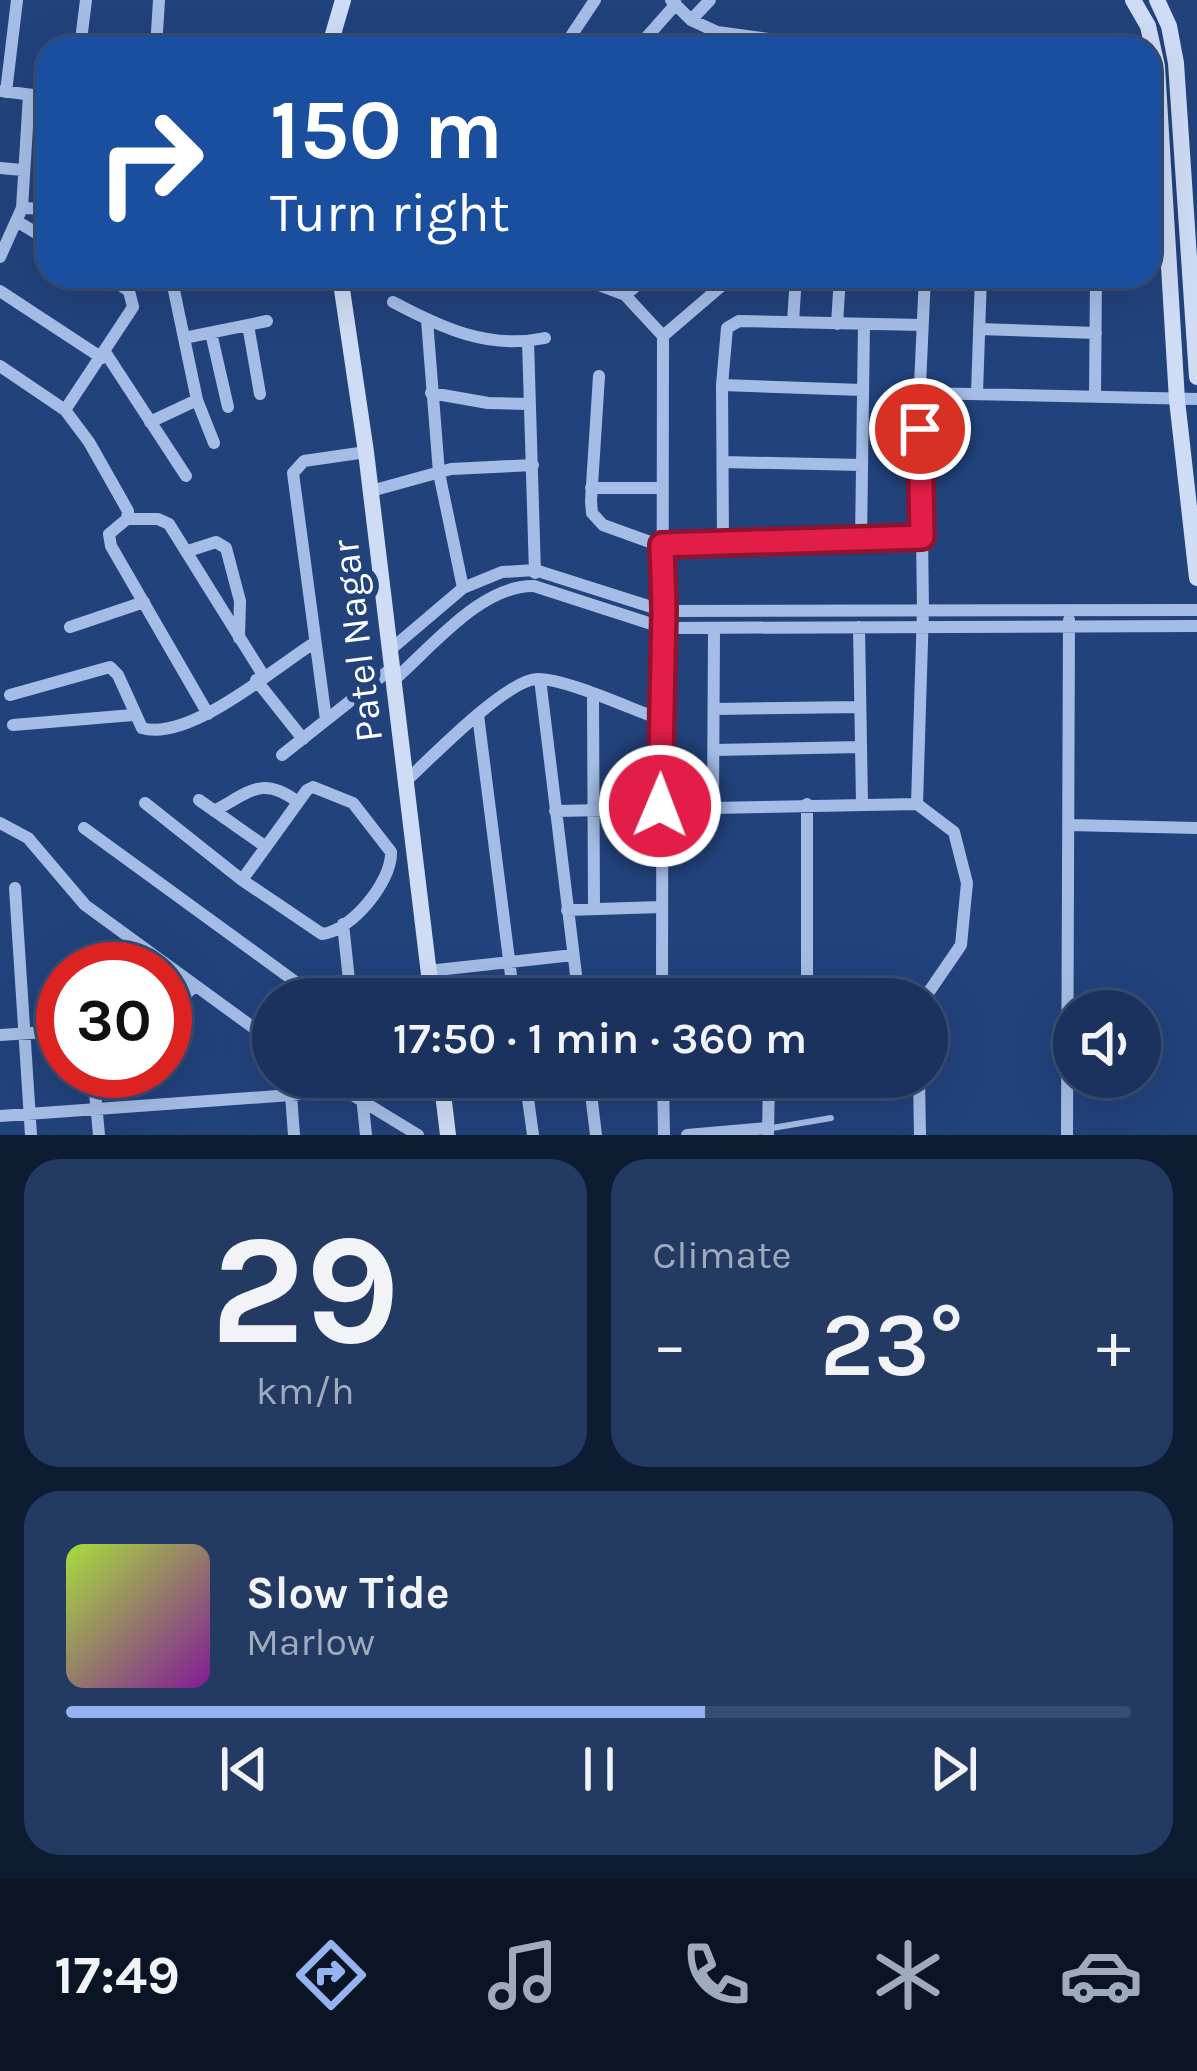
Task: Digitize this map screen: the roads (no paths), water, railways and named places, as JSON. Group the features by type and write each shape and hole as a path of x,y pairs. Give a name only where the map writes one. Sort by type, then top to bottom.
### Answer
{"main road":[{"path":"332,36 343,0"},
{"path":"1133,0 1149,36"},
{"path":"1165,4 1176,63 1182,192 1174,217 1177,400 1197,578"},
{"path":"1161,123 1197,377"},
{"name":"Patel Nagar","path":"342,288 429,978"},
{"path":"444,1098 448,1135"}],"street":[{"path":"17,0 3,92 36,96"},
{"path":"82,36 86,0"},
{"path":"157,36 159,0"},
{"path":"570,36 595,0"},
{"path":"691,20 710,0"},
{"path":"647,36 674,2 691,20 717,32 746,36"},
{"path":"0,257 20,215 28,95"},
{"path":"0,168 22,170"},
{"path":"20,215 36,211"},
{"path":"20,215 36,229"},
{"path":"65,410 133,308 125,288"},
{"path":"174,288 197,400 214,443"},
{"path":"609,288 626,295 663,336 662,978"},
{"path":"626,295 634,288"},
{"path":"663,336 720,288"},
{"path":"793,322 795,288"},
{"path":"837,324 839,288"},
{"path":"917,804 924,288"},
{"path":"977,394 981,288"},
{"path":"1095,397 1096,288"},
{"path":"0,291 103,355 186,476"},
{"path":"393,302 427,320 490,342 545,338"},
{"path":"427,320 440,473 463,588"},
{"path":"184,338 267,321"},
{"path":"723,542 723,334 731,323 922,325"},
{"path":"861,541 863,324"},
{"path":"248,325 260,394"},
{"path":"980,329 1096,333"},
{"path":"211,333 228,407"},
{"path":"528,341 534,586"},
{"path":"0,366 65,410 89,442 128,511 128,519"},
{"path":"599,376 591,488 595,519 662,545 922,537"},
{"path":"722,385 862,390"},
{"path":"920,393 1197,399"},
{"path":"431,394 530,404"},
{"path":"150,422 197,400"},
{"path":"326,720 293,472 304,461 366,452"},
{"path":"723,462 862,465"},
{"path":"370,491 452,469 532,464"},
{"path":"591,488 663,488"},
{"path":"208,714 109,539 112,529 128,519 164,520 188,551 260,677 303,739"},
{"path":"188,551 216,542 226,548 240,601 239,638"},
{"path":"392,666 463,588 502,572 535,571 664,610 1197,610"},
{"path":"282,755 485,598 514,586 534,586 664,628 1197,626"},
{"path":"70,627 144,602"},
{"path":"1066,1135 1069,608"},
{"path":"859,627 862,804"},
{"path":"713,806 714,630"},
{"path":"10,694 110,667 142,728 168,731 208,714 314,643"},
{"path":"406,781 516,686 540,679 662,720"},
{"path":"540,679 576,978"},
{"path":"593,696 594,909"},
{"path":"715,709 860,706"},
{"path":"13,725 133,715"},
{"path":"478,716 511,978"},
{"path":"714,750 861,747"},
{"path":"214,812 264,786 280,788 298,802"},
{"path":"145,803 242,880 314,932 329,934 381,889 391,858 385,841 353,803 321,787 307,790 242,880"},
{"path":"199,800 266,847"},
{"path":"807,804 807,978"},
{"path":"555,811 917,804 954,832 967,883 961,945 938,978"},
{"path":"0,824 28,838 85,905 252,1027"},
{"path":"1070,825 1197,828"},
{"path":"84,828 291,978"},
{"path":"391,858 414,854"},
{"path":"15,888 31,1135"},
{"path":"567,910 661,907"},
{"path":"343,924 349,978"},
{"path":"428,971 573,955"},
{"path":"0,1036 36,1033"},
{"path":"96,1098 99,1135"},
{"path":"0,1116 252,1098"},
{"path":"291,1098 294,1135"},
{"path":"359,1098 418,1135"},
{"path":"528,1098 533,1135"},
{"path":"592,1098 596,1135"},
{"path":"663,1098 664,1135"},
{"path":"687,1135 768,1131 769,1098"},
{"path":"919,1098 920,1135"},
{"path":"363,1100 366,1135"}],"lane":[{"path":"768,1131 832,1118"}]}
